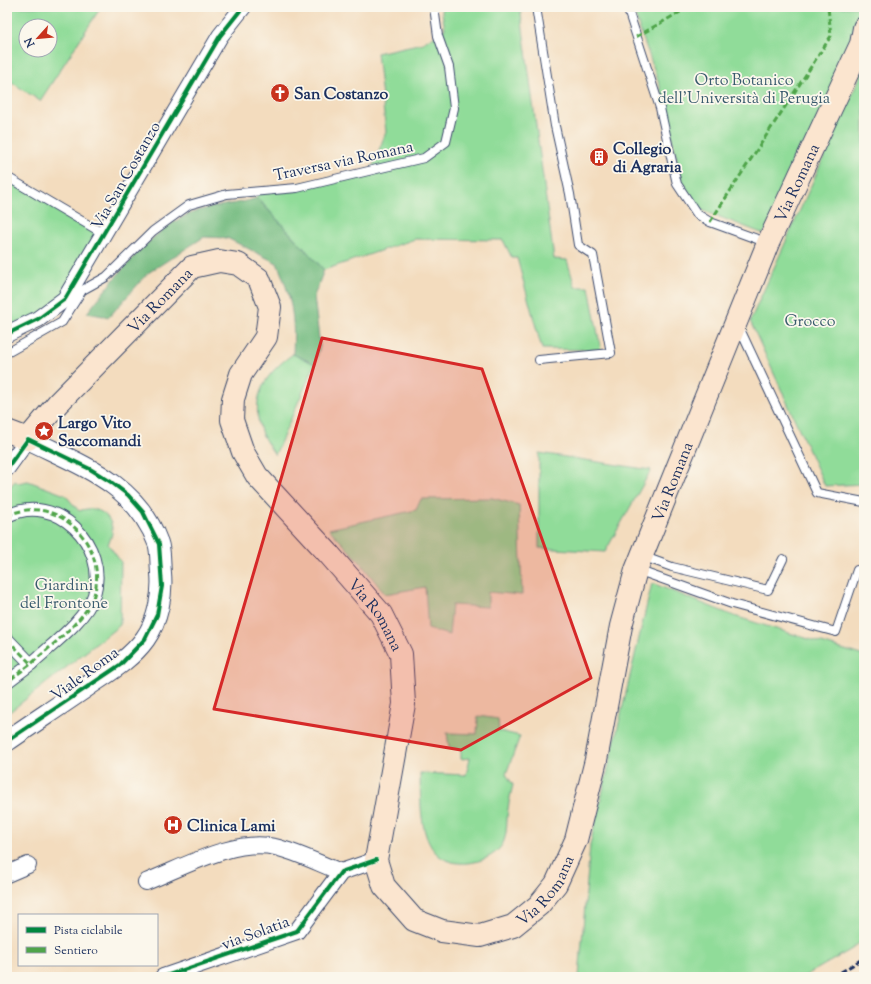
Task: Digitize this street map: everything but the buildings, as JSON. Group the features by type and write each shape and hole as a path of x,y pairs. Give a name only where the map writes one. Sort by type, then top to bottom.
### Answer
{"main road":[{"name":"Via Romana","path":"28,439 58,403 192,267 219,262 238,264 259,279 270,307 266,337 241,374 233,399 232,420 243,452 257,476 328,553 381,614 401,654 404,704 376,860 384,886 414,920 442,931 480,936 513,926 539,905 556,884 576,840 596,760 620,626 639,562 653,531 768,243 861,44 864,28"},
{"path":"7,431 28,439"}],"street":[{"name":"Via San Costanzo","path":"7,334 38,319 66,299 220,36 244,7"},
{"path":"7,468 28,439"},
{"name":"Viale Roma","path":"7,741 125,660 145,639 156,615 162,586 159,544 143,512 128,495 111,482 90,470 28,439"},
{"path":"7,516 32,510 52,513 70,522 84,537 94,555 97,575 94,595 85,613 31,664 7,682"},
{"path":"7,639 31,664"},
{"path":"146,882 224,851 258,845 275,847 341,872 376,860"},
{"path":"7,874 28,865"},
{"name":"via Solatia","path":"163,977 297,931 341,872"}],"lane":[{"name":"Traversa via Romana","path":"66,299 82,292 106,277 153,231 189,205 227,194 297,188 424,158 446,142 454,108 449,67 438,36 434,7"},
{"path":"536,7 555,126 570,194 578,245 593,255 611,353 539,360"},
{"path":"626,7 660,108 677,184 696,214 710,222 768,243"},
{"path":"7,177 104,234"},
{"path":"7,353 62,322 82,292"},
{"path":"736,321 817,493 864,502"},
{"path":"639,562 672,567 768,590 782,559"},
{"path":"639,562 732,604 836,632 857,570"}],"highlighted area":[{"path":"322,338 482,369 591,678 461,750 214,709"}],"green space":[{"path":"7,7 101,7 40,101 7,79"},
{"path":"441,7 520,7 554,259 567,260 575,287 589,287 601,350 542,349 517,258 512,258 503,240 415,239 324,270 252,192 371,171 386,132 377,53 423,43 445,29"},
{"name":"Orto Botanico dell'Università di Perugia","path":"632,7 861,7 852,45 764,234 699,209 682,182 660,86"},
{"name":"Grocco","path":"864,68 864,484 825,486 750,321"},
{"path":"7,177 104,234 65,299 38,319 7,325"},
{"path":"257,198 324,270 314,296 320,347 315,364 293,354 293,318 289,297 277,263 227,238 204,237 148,273 109,317 87,313 134,256 162,230 177,220 199,210"},
{"path":"293,354 315,364 275,455 261,431 258,416 259,395 268,377 283,361"},
{"path":"539,453 651,470 605,552 539,548"},
{"name":"Giardini del Frontone","path":"15,481 18,483 28,481 65,495 79,511 95,509 107,516 112,529 108,544 121,562 120,625 7,714 7,490"},
{"path":"492,498 519,505 522,595 488,592 488,607 452,605 449,635 428,629 425,587 385,594 358,560 329,529 416,510 421,499"},
{"path":"652,583 734,616 864,656 864,939 852,949 803,977 579,977 590,845"},
{"path":"478,716 498,719 499,731 520,736 506,774 513,785 508,806 506,832 502,845 487,858 468,863 451,862 439,856 431,846 425,833 422,818 420,773 466,775 470,758 461,759 461,750 449,747 447,733 477,734"}],"railway":[{"path":"833,977 864,958"}],"marked path":[{"path":"636,37 689,7"},
{"path":"710,222 831,36 828,7"},
{"path":"7,516 25,510 43,511 60,517 74,527 86,541 94,558 97,576 94,595 83,614 67,632 31,664"},
{"path":"7,639 31,664 7,682"}],"cycle path":[{"path":"7,334 38,319 65,299 220,36 243,7"},
{"path":"7,468 28,439 90,469 111,482 128,495 143,512 159,544 162,586 157,615 145,639 120,665 7,741"},
{"path":"163,977 297,931 341,872 376,860"}],"place":[{"name":"San Costanzo","path":"280,93"},
{"name":"Collegio di Agraria","path":"599,157"},
{"name":"Largo Vito Saccomandi","path":"44,431"},
{"name":"Clinica Lami","path":"173,825"}]}
